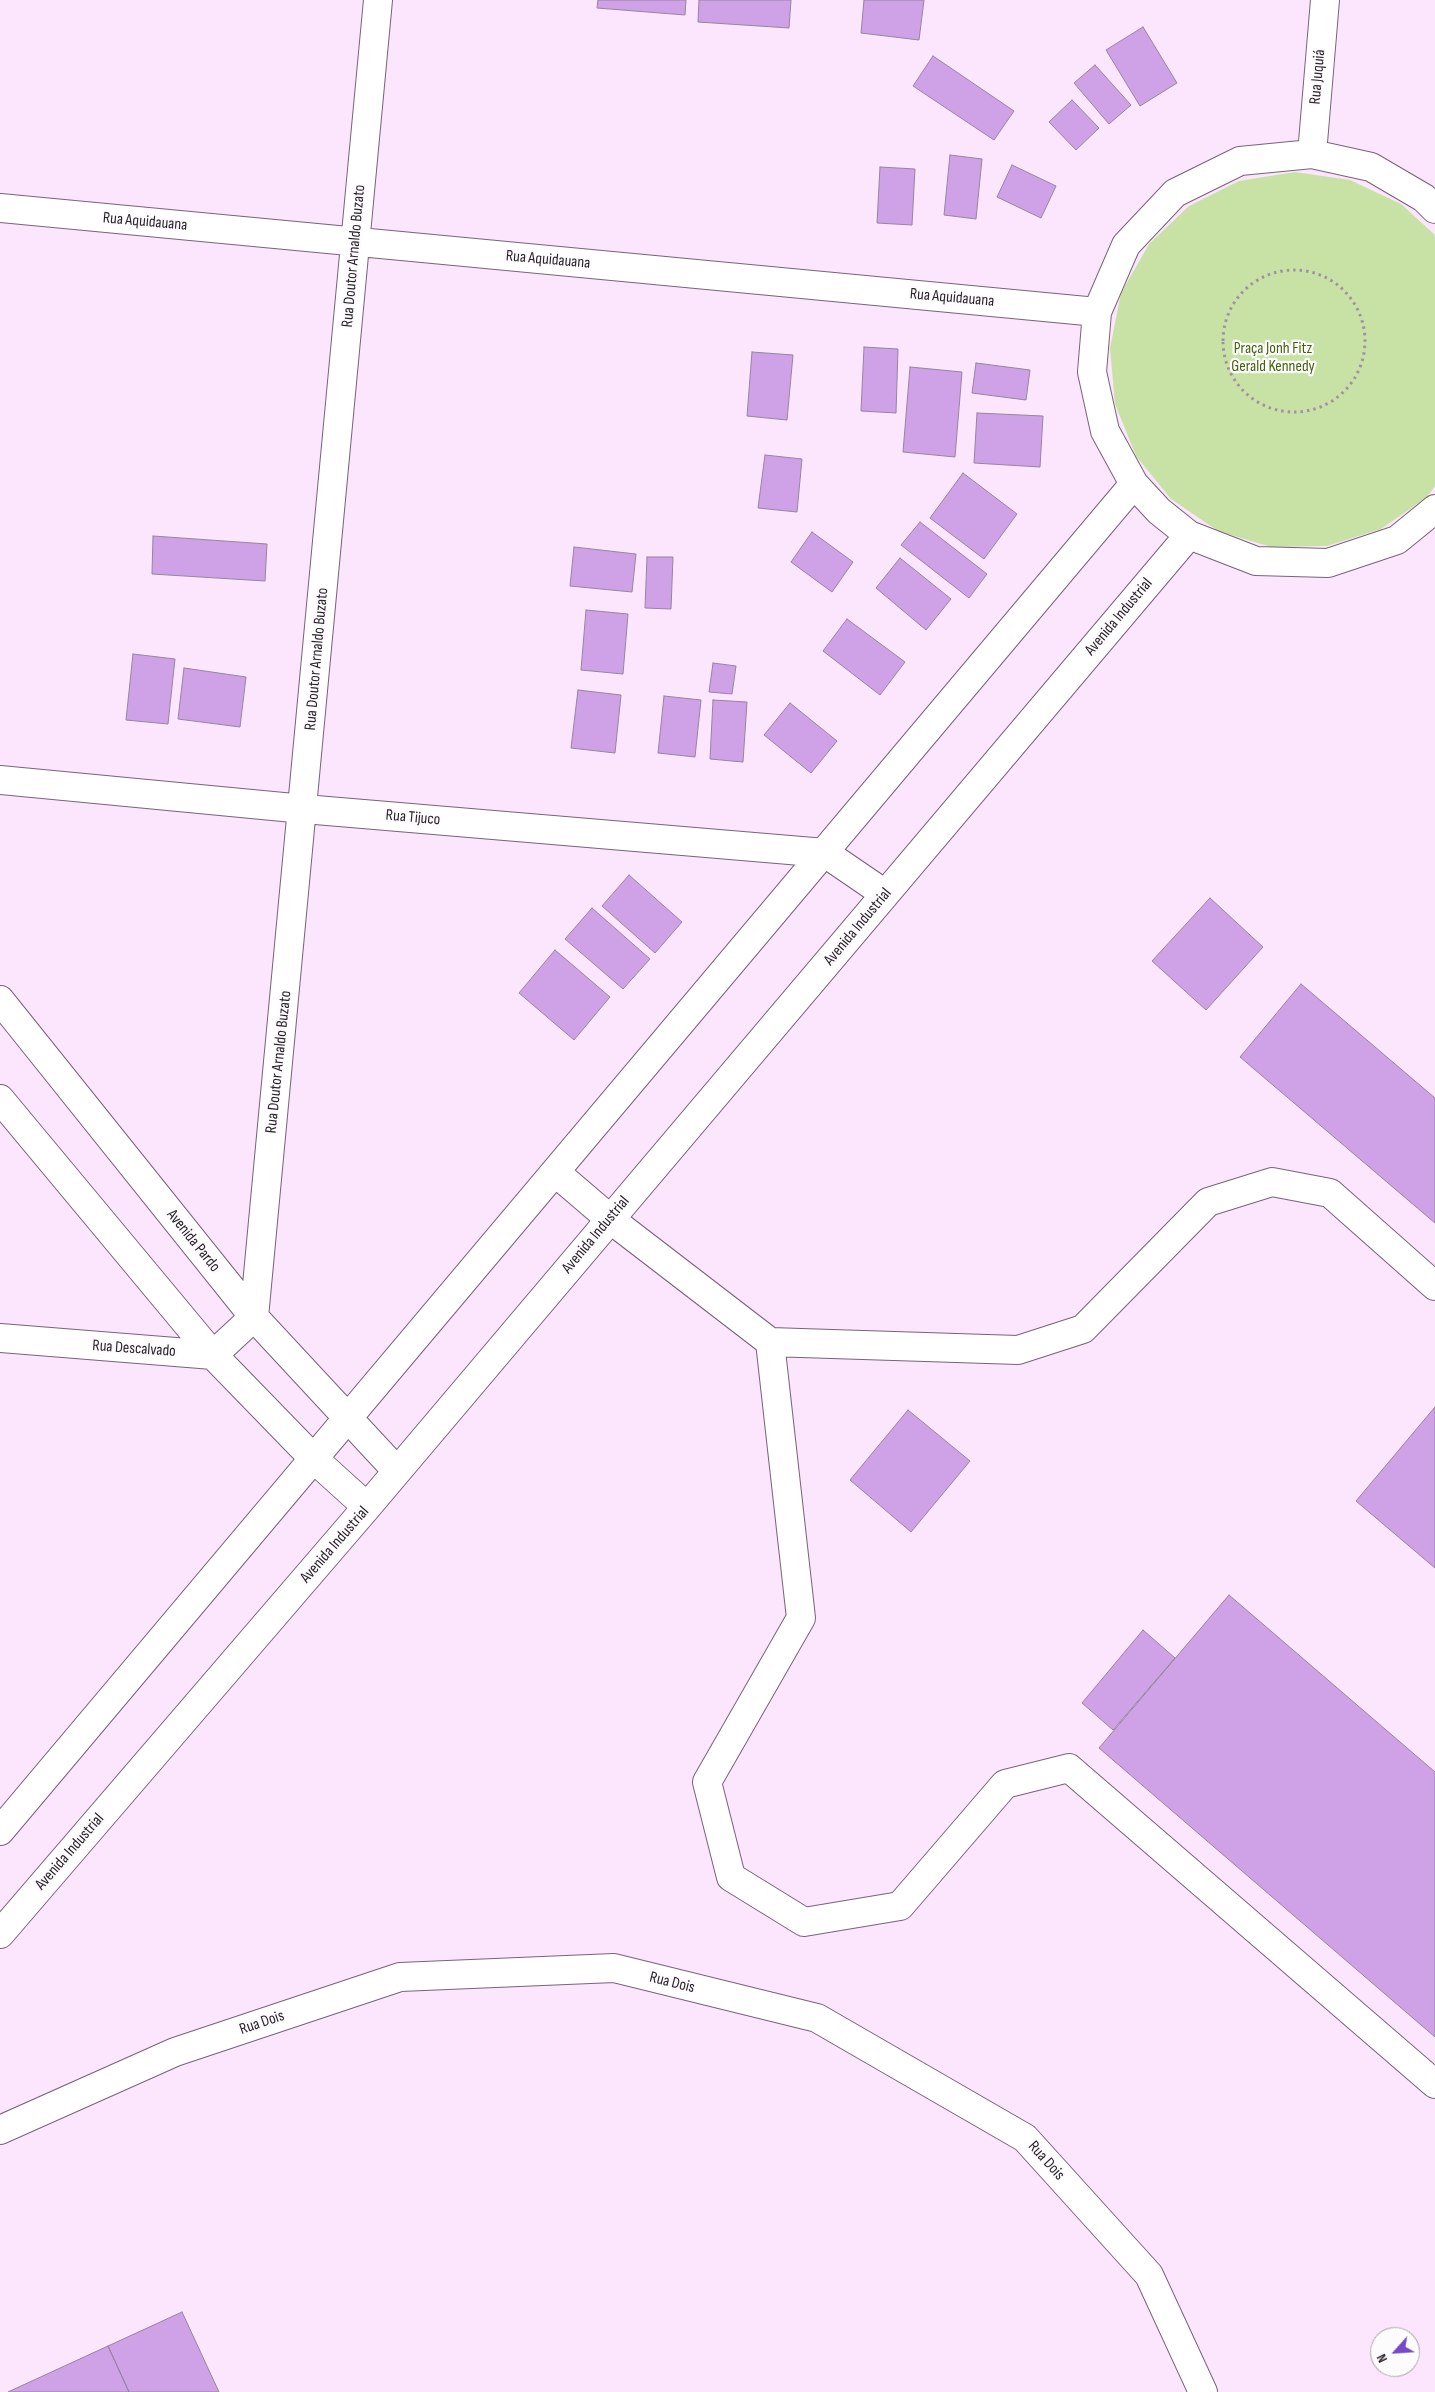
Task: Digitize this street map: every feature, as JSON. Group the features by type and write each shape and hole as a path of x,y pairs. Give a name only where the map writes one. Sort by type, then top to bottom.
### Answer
{"street":[{"name":"Rua Doutor Arnaldo Buzato","path":"254,1317 304,809 378,0"},
{"name":"Rua Juquiá","path":"1312,154 1325,0"},
{"path":"1435,209 1424,198 1372,167 1312,154 1240,161 1175,193 1126,246 1097,312 1092,372 1105,431 1134,484 1159,511 1189,534 1256,561 1328,563 1397,540 1435,509"},
{"name":"Rua Aquidauana","path":"0,208 1097,312"},
{"path":"0,1831 1134,484"},
{"name":"Avenida Industrial","path":"0,1934 367,1507 1189,534"},
{"name":"Rua Tijuco","path":"0,780 304,809 826,852"},
{"path":"826,852 885,894"},
{"name":"Avenida Pardo","path":"0,1000 254,1317 397,1471"},
{"path":"0,1098 213,1355 314,1459 367,1507"},
{"path":"555,1172 610,1219 770,1342 1018,1350 1083,1329 1208,1202 1272,1182 1330,1193 1435,1286"},
{"path":"213,1355 254,1317"},
{"name":"Rua Descalvado","path":"0,1338 213,1355"},
{"path":"770,1342 801,1618 707,1782 731,1877 804,1922 900,1906 1005,1784 1069,1768 1435,2084"},
{"name":"Rua Dois","path":"0,2130 175,2052 400,1977 614,1968 817,2018 1025,2138 1149,2275 1203,2392"}],"path":[{"path":"1285,270 1307,271 1328,278 1345,292 1358,310 1365,330 1365,352 1360,370 1350,386 1337,399 1321,408 1302,412 1284,412 1264,406 1247,395 1234,380 1226,361 1222,340 1226,320 1234,302 1248,286 1265,276 1285,270"}],"green space":[{"name":"Praça Jonh Fitz Gerald Kennedy","path":"1295,172 1350,180 1401,204 1435,235 1435,486 1427,497 1381,529 1327,546 1271,547 1218,531 1171,499 1136,456 1115,404 1110,348 1121,293 1149,244 1189,206 1239,181"}],"building":[{"path":"598,0 686,0 685,15 597,8"},
{"path":"699,0 791,0 789,28 698,22"},
{"path":"864,0 924,0 919,40 861,33"},
{"path":"1143,27 1177,83 1140,106 1106,50"},
{"path":"933,56 1014,111 994,140 913,86"},
{"path":"1095,65 1131,105 1109,124 1074,83"},
{"path":"1072,100 1099,128 1076,150 1049,122"},
{"path":"950,155 982,159 976,219 944,215"},
{"path":"1012,165 1056,186 1041,218 997,197"},
{"path":"880,167 915,169 912,225 877,223"},
{"path":"864,347 898,349 896,413 861,411"},
{"path":"752,352 793,355 787,420 747,416"},
{"path":"976,363 1030,370 1026,400 972,393"},
{"path":"910,367 962,372 955,457 903,452"},
{"path":"977,413 1043,416 1040,467 974,463"},
{"path":"765,455 802,459 797,512 758,508"},
{"path":"963,473 1017,514 984,559 930,518"},
{"path":"920,522 987,574 969,598 901,545"},
{"path":"812,532 853,562 832,592 791,562"},
{"path":"153,536 267,544 265,581 152,574"},
{"path":"574,547 636,554 632,592 570,586"},
{"path":"647,557 673,557 671,609 645,608"},
{"path":"900,558 951,599 926,630 876,588"},
{"path":"586,610 628,614 623,674 581,670"},
{"path":"847,619 905,662 880,695 823,651"},
{"path":"133,654 175,659 168,724 126,720"},
{"path":"713,663 736,666 732,694 709,692"},
{"path":"184,668 246,677 240,727 178,719"},
{"path":"578,690 621,695 615,753 571,748"},
{"path":"664,696 701,700 695,757 658,753"},
{"path":"713,700 747,702 743,762 710,759"},
{"path":"790,703 837,741 811,773 764,735"},
{"path":"629,875 682,922 655,953 602,906"},
{"path":"1210,898 1263,947 1206,1010 1152,961"},
{"path":"592,908 650,959 623,989 565,939"},
{"path":"555,950 610,997 574,1040 519,993"},
{"path":"1301,984 1435,1098 1435,1223 1240,1057"},
{"path":"1435,1407 1435,1568 1356,1501"},
{"path":"908,1410 970,1461 911,1532 850,1480"},
{"path":"1229,1595 1435,1772 1435,2037 1099,1748"},
{"path":"1143,1630 1175,1658 1113,1730 1082,1703"},
{"path":"182,2312 219,2392 129,2392 108,2346"},
{"path":"108,2346 129,2392 8,2392"}]}
